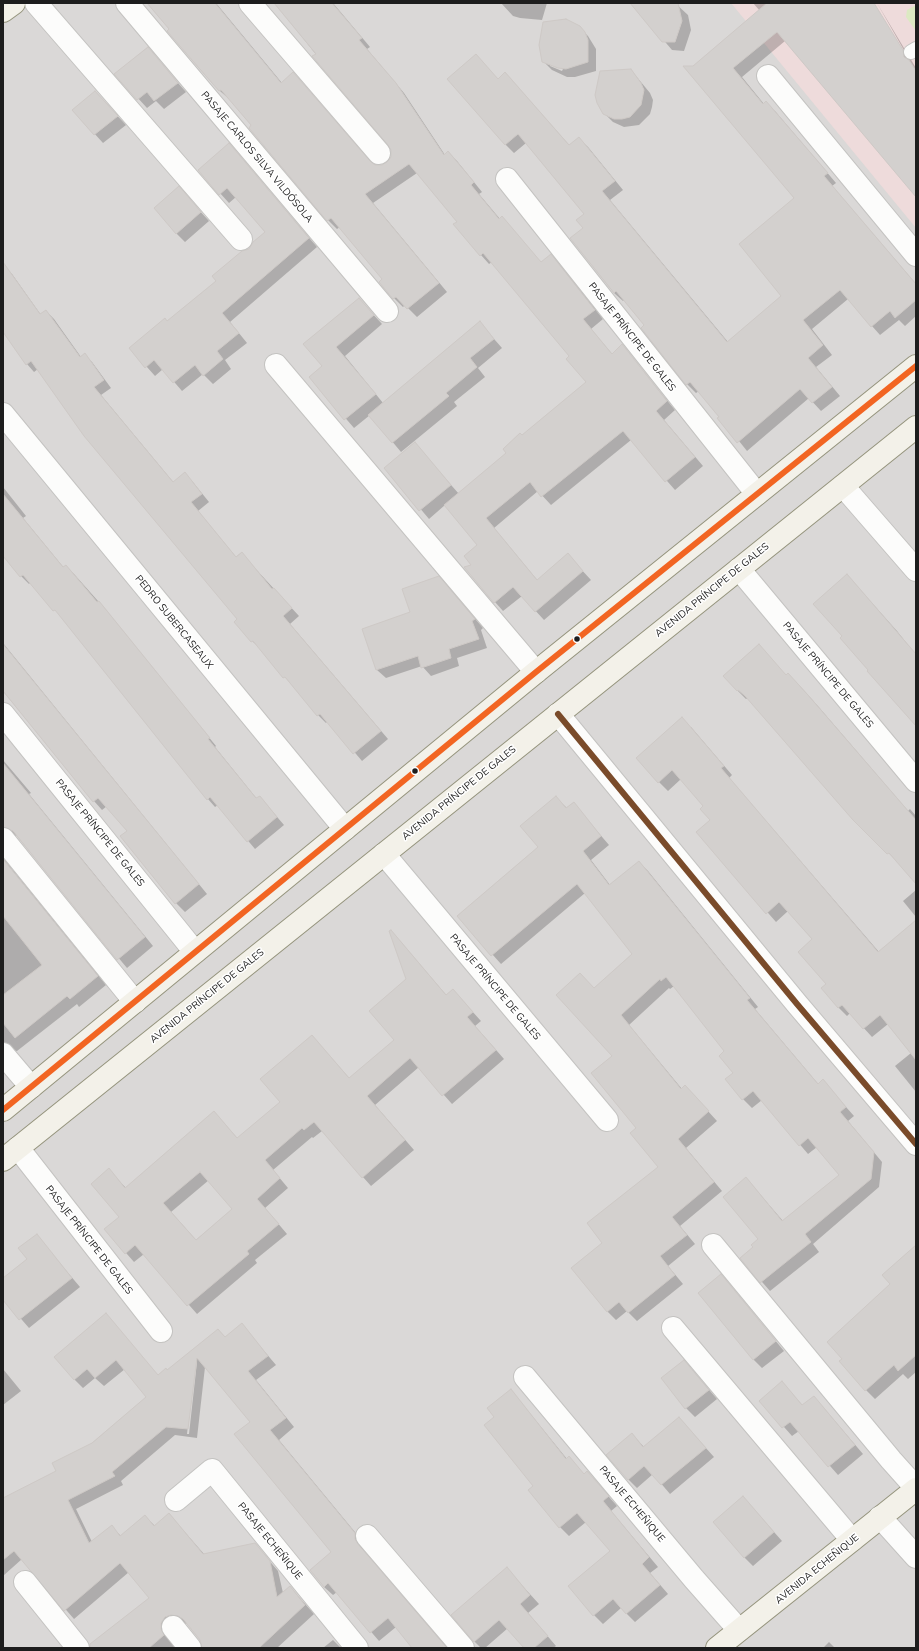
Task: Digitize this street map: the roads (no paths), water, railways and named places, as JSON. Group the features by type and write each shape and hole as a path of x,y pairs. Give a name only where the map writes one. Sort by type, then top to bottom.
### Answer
{"main road":[{"path":"3,11 14,3"},
{"path":"3,1110 536,672 916,366"},
{"name":"AVENIDA PRÍNCIPE DE GALES","path":"10,1154 916,427"},
{"name":"AVENIDA ECHEÑIQUE","path":"719,1647 916,1489"}],"street":[{"path":"36,3 241,239"},
{"name":"PASAJE CARLOS SILVA VILDÓSOLA","path":"127,3 387,311"},
{"path":"250,3 380,153"},
{"path":"768,76 916,255"},
{"name":"PASAJE PRÍNCIPE DE GALES","path":"507,179 756,494"},
{"path":"276,365 536,672"},
{"name":"PEDRO SUBERCASEAUX","path":"3,414 345,829"},
{"path":"843,486 916,570"},
{"name":"PASAJE PRÍNCIPE DE GALES","path":"739,569 916,781"},
{"name":"PASAJE PRÍNCIPE DE GALES","path":"3,714 195,952"},
{"path":"558,714 792,998 916,1144"},
{"path":"3,839 135,1002"},
{"name":"PASAJE PRÍNCIPE DE GALES","path":"384,854 607,1120"},
{"path":"3,1054 30,1087"},
{"name":"PASAJE PRÍNCIPE DE GALES","path":"10,1154 161,1331"},
{"path":"713,1245 916,1489"},
{"path":"673,1328 852,1540"},
{"name":"PASAJE ECHEÑIQUE","path":"525,1377 694,1579 740,1630"},
{"name":"PASAJE ECHEÑIQUE","path":"176,1500 212,1470 357,1648"},
{"path":"880,1518 916,1557"},
{"path":"367,1536 463,1648"},
{"path":"25,1582 78,1648"},
{"path":"173,1627 190,1648"}]}
